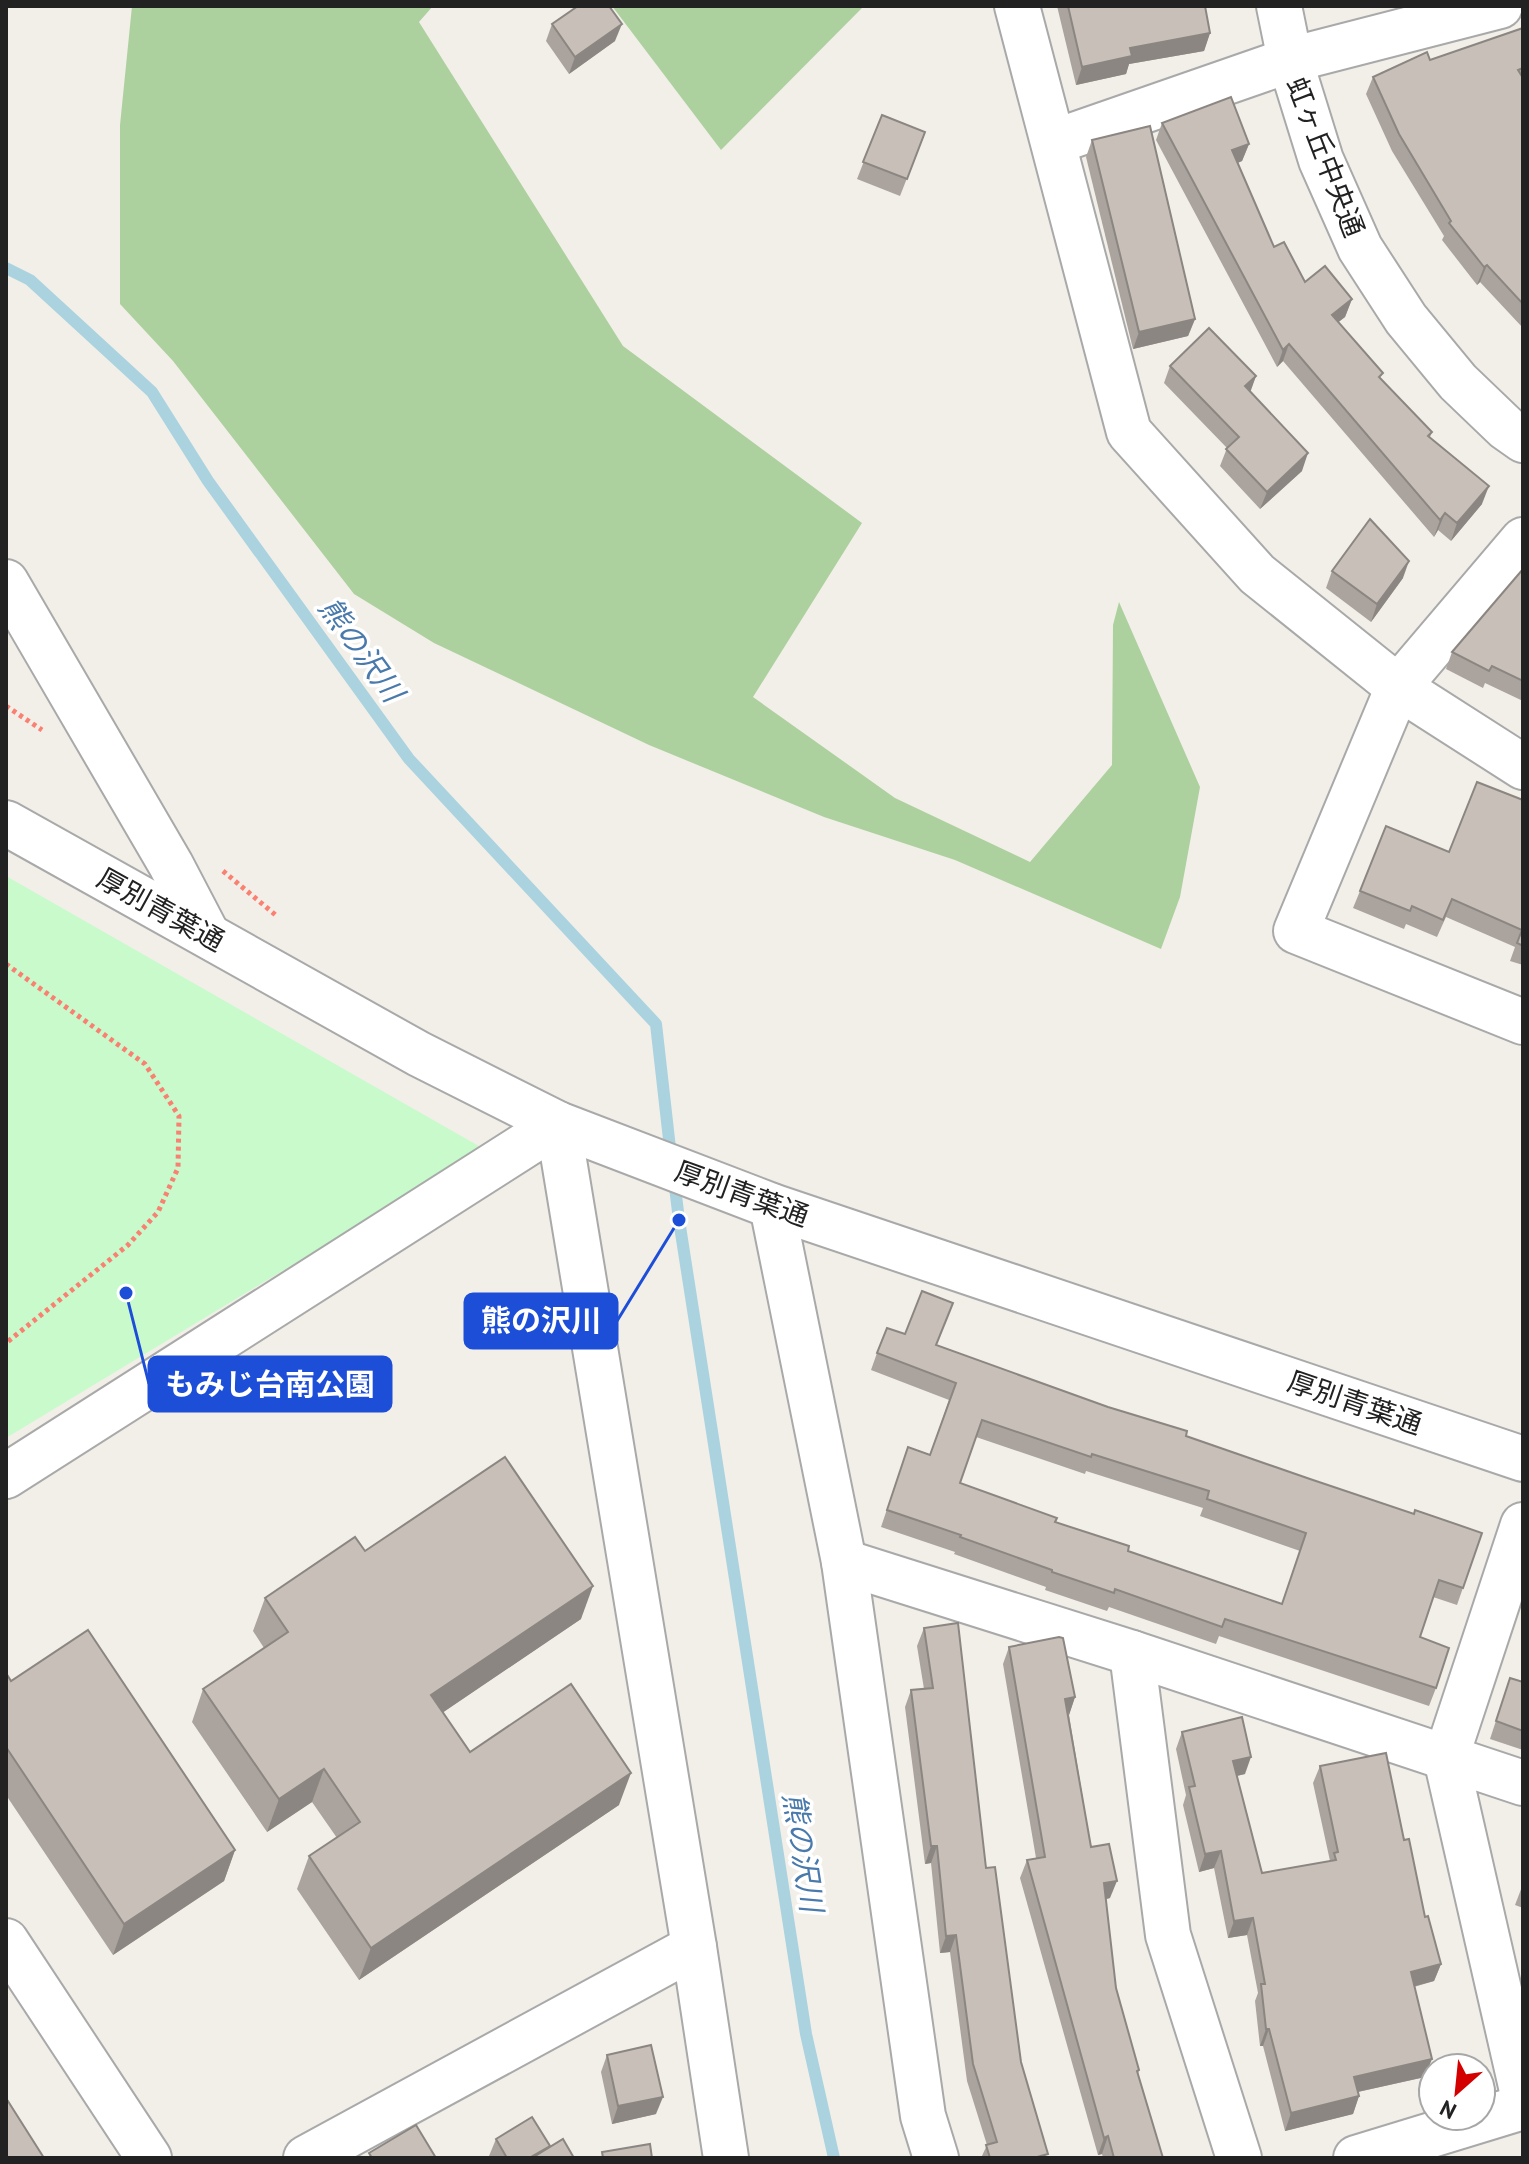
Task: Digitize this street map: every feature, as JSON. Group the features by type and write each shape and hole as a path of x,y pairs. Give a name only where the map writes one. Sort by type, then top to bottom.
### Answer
{"street":[{"path":"1017,6 1129,432 1257,574 1398,687 1523,767"},
{"name":"虹ヶ丘中央通","path":"1279,6 1290,60 1321,160 1360,248 1406,319 1458,382 1523,440"},
{"path":"1054,142 1290,60 1500,6"},
{"path":"1523,540 1398,687 1296,931 1523,1022"},
{"path":"6,582 171,865 207,934"},
{"name":"厚別青葉通","path":"6,823 419,1054 558,1124 772,1206 1523,1459"},
{"path":"6,1476 558,1124 726,2158"},
{"path":"772,1206 844,1562 923,2116 936,2158"},
{"path":"1523,1525 1446,1758 1523,2095"},
{"path":"844,1562 1132,1653 1523,1783"},
{"path":"1132,1653 1168,1935 1239,2158"},
{"path":"6,1941 149,2158"},
{"path":"306,2158 694,1947"},
{"path":"1356,2158 1523,2107"}],"path":[{"path":"6,964 145,1064 179,1116 178,1168 158,1212 128,1245 6,1343"}],"green space":[{"path":"132,6 433,6 419,22 623,346 862,523 753,697 895,798 1030,862 1112,765 1113,625 1119,602 1200,787 1180,897 1161,949 955,860 824,817 649,745 434,643 354,594 173,361 120,304 120,125"},
{"path":"612,6 864,6 721,150"},
{"path":"6,876 484,1149 6,1438"}],"building":[{"path":"578,6 609,6 622,24 575,57 552,24"},
{"path":"1068,6 1205,6 1210,33 1130,48 1132,56 1082,67"},
{"path":"1523,28 1523,68 1518,70 1523,78 1523,304 1487,265 1484,267 1449,223 1451,221 1399,134 1373,77 1427,52 1430,60"},
{"path":"1231,97 1249,144 1232,150 1274,247 1284,242 1305,282 1325,266 1352,299 1332,315 1383,373 1379,377 1432,432 1428,436 1489,486 1457,523 1445,513 1440,520 1289,344 1283,350 1162,123"},
{"path":"882,115 925,132 907,179 863,162"},
{"path":"1150,126 1195,319 1139,332 1092,140"},
{"path":"1209,328 1256,376 1245,386 1308,453 1267,492 1226,449 1239,437 1170,366"},
{"path":"1370,519 1409,561 1377,604 1332,571"},
{"path":"1523,569 1523,681 1492,666 1489,671 1452,652"},
{"path":"1477,782 1523,800 1523,946 1517,943 1522,930 1452,899 1443,920 1412,906 1410,911 1360,891 1386,826 1449,852"},
{"path":"922,1291 953,1303 936,1345 1108,1407 1187,1431 1186,1436 1310,1479 1482,1533 1463,1588 1439,1580 1420,1637 1449,1648 1436,1688 1225,1619 1222,1627 1115,1589 1114,1593 887,1510 908,1447 930,1455 956,1383 877,1353 887,1328 905,1334","holes":["982,1420 1091,1457 1092,1454 1209,1491 1207,1499 1306,1533 1282,1604 1128,1551 1129,1546 1055,1522 1057,1518 960,1483"]},
{"path":"505,1457 593,1586 431,1695 470,1752 571,1684 631,1773 371,1948 309,1856 360,1822 324,1769 279,1799 203,1689 288,1632 265,1598 355,1537 365,1551"},
{"path":"958,1623 986,1868 995,1867 1021,2062 1048,2154 1038,2158 990,2158 986,2145 997,2142 973,2064 956,1935 946,1936 937,1846 931,1846 911,1690 933,1688 924,1628"},
{"path":"88,1630 235,1850 124,1924 6,1747 6,1673 11,1681"},
{"path":"1063,1638 1075,1697 1065,1699 1091,1847 1109,1844 1117,1881 1104,1883 1116,1988 1163,2158 1114,2158 1108,2136 1104,2138 1027,1860 1045,1857 1009,1647"},
{"path":"1510,1678 1523,1682 1523,1731 1496,1721"},
{"path":"1242,1717 1251,1757 1233,1761 1262,1873 1336,1860 1334,1853 1338,1852 1320,1766 1386,1753 1404,1840 1409,1839 1425,1917 1428,1916 1441,1964 1411,1972 1430,2052 1417,2052 1417,2062 1354,2077 1359,2096 1291,2113 1269,2029 1266,2029 1261,1984 1265,1984 1253,1918 1234,1921 1221,1851 1205,1854 1189,1787 1195,1786 1182,1732"},
{"path":"651,2045 663,2097 618,2106 607,2055"},
{"path":"6,2098 44,2158 6,2158"},
{"path":"532,2117 550,2146 529,2158 507,2158 496,2139"},
{"path":"416,2125 436,2158 372,2158 369,2153"},
{"path":"563,2139 574,2158 532,2158"},
{"path":"650,2144 652,2158 603,2158 602,2152"}],"waterway":[{"name":"熊の沢川","path":"6,268 30,280 152,392 208,481 409,759 656,1024 671,1157"},
{"name":"熊の沢川","path":"674,1179 806,2034 834,2158"}],"place":[{"name":"熊の沢川","path":"679,1220"},
{"name":"もみじ台南公園","path":"126,1293"}]}
